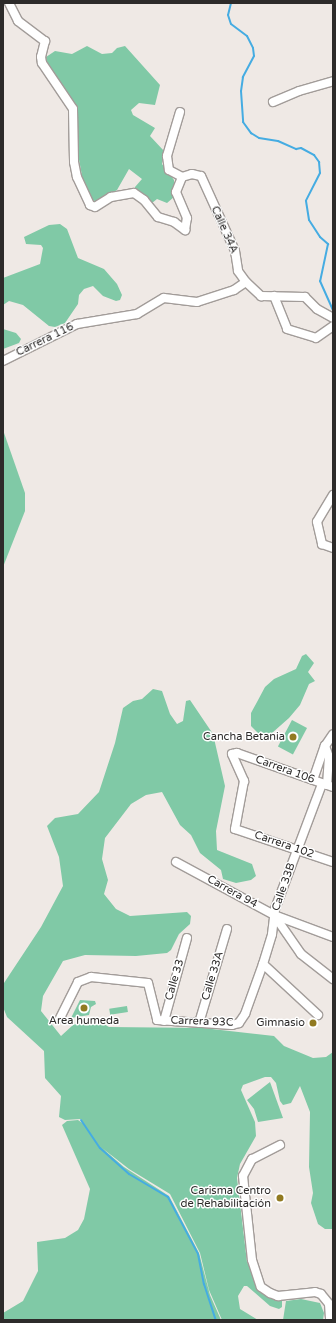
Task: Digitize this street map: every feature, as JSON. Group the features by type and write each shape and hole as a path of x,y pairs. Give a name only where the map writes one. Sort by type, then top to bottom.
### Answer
{"street":[{"path":"9,3 18,20 45,41 41,57 42,63 73,109 74,162 77,177 90,205 95,207 112,197 134,194 144,200 158,217 174,222 185,230 187,218 176,192 182,177 169,170 167,162 180,112"},
{"path":"273,102 300,91 333,81"},
{"name":"Calle 34A","path":"182,177 192,174 201,176 235,251 238,270 246,282 261,296 300,295 328,317 333,318"},
{"name":"Carrera 116","path":"3,361 77,324 137,314 164,298 197,302 234,290 246,282"},
{"path":"274,296 287,329 316,338 333,326"},
{"path":"333,495 318,522 322,544 333,548"},
{"path":"313,780 326,746 333,734"},
{"name":"Calle 33B","path":"245,1014 263,964 272,934 274,915 296,850 327,785 328,757 326,746"},
{"name":"Carrera 106","path":"235,829 244,781 232,757 238,754 327,785"},
{"name":"Carrera 102","path":"235,829 333,862"},
{"name":"Carrera 94","path":"176,862 274,915 301,954 333,977"},
{"path":"274,915 333,938"},
{"name":"Calle 33A","path":"199,1023 227,929"},
{"name":"Calle 33","path":"164,1021 187,938"},
{"path":"263,964 318,1015"},
{"name":"Carrera 93C","path":"60,1018 78,982 92,976 148,983 154,1018 164,1021 232,1025 239,1023 245,1014"},
{"path":"280,1145 252,1159 243,1176 252,1260 261,1287 278,1296 315,1292 321,1294 329,1304 330,1320"}],"green space":[{"path":"87,46 102,54 112,53 117,48 125,46 160,85 155,105 139,103 131,110 133,115 155,128 150,136 164,151 162,164 174,180 174,197 167,203 157,199 152,203 135,190 135,187 142,179 129,169 117,190 97,202 90,199 83,181 77,149 78,109 47,65 46,57 55,51 72,54"},
{"path":"60,224 67,229 78,258 104,269 117,284 122,295 120,300 116,301 103,296 93,286 84,289 79,295 78,304 65,323 55,327 49,326 23,305 9,301 3,305 3,278 40,264 43,248 41,245 26,244 24,237 49,225"},
{"path":"3,329 16,333 21,339 19,343 3,349"},
{"path":"3,430 25,493 25,511 3,567"},
{"path":"306,654 314,663 308,672 315,681 309,684 300,705 289,718 272,733 261,736 251,726 251,713 265,687 274,679 296,669 302,656"},
{"path":"153,689 162,691 170,714 177,724 183,721 186,701 190,700 213,734 225,786 216,831 217,850 252,864 256,876 251,880 236,883 223,879 221,870 200,853 191,835 180,825 162,792 146,795 131,804 105,838 102,859 108,880 104,894 116,909 130,916 187,912 191,916 190,924 179,934 171,950 167,953 136,956 85,955 63,961 43,996 41,1011 61,1036 73,1025 95,1019 109,1027 203,1028 274,1036 284,1046 313,1058 326,1057 333,1052 333,1229 325,1229 318,1224 311,1203 313,1193 309,1167 310,1112 300,1086 291,1103 283,1105 280,1101 276,1083 271,1077 265,1077 243,1085 241,1090 255,1122 256,1136 240,1164 237,1178 247,1262 262,1289 282,1301 282,1307 279,1309 270,1306 247,1286 244,1286 238,1296 240,1309 258,1320 222,1320 209,1290 200,1253 170,1194 129,1169 102,1148 124,1167 169,1196 199,1253 210,1295 221,1320 3,1320 3,1313 23,1301 38,1271 37,1242 65,1238 78,1230 84,1219 90,1189 62,1125 67,1121 78,1120 84,1124 81,1119 65,1120 59,1117 61,1096 45,1078 44,1051 7,1017 3,1007 4,983 41,927 63,886 59,857 47,826 55,818 78,814 99,792 115,743 123,708 133,701 142,699"},
{"name":"Cancha Betania","path":"292,720 307,728 293,754 278,746"},
{"name":"Area humeda","path":"80,1000 95,1001 96,1004 91,1007 89,1015 71,1018"},
{"path":"127,1006 128,1012 110,1015 109,1009"},
{"path":"270,1082 283,1118 258,1122 254,1109 247,1100"},
{"path":"301,1299 320,1303 324,1313 323,1320 283,1320 286,1301"}],"waterway":[{"path":"231,3 228,15 231,24 247,36 253,48 254,56 243,77 241,91 243,122 251,133 259,138 278,141 296,149 301,148 314,155 319,162 320,173 306,201 309,220 320,237 328,244 320,281 333,310"},
{"path":"81,1120 100,1148 129,1174 168,1197 198,1254 204,1284 216,1320"}],"place":[{"name":"Cancha Betania","path":"293,737"},
{"name":"Area humeda","path":"84,1008"},
{"name":"Gimnasio","path":"313,1023"},
{"name":"Carisma Centro de Rehabilitación","path":"280,1198"}]}
